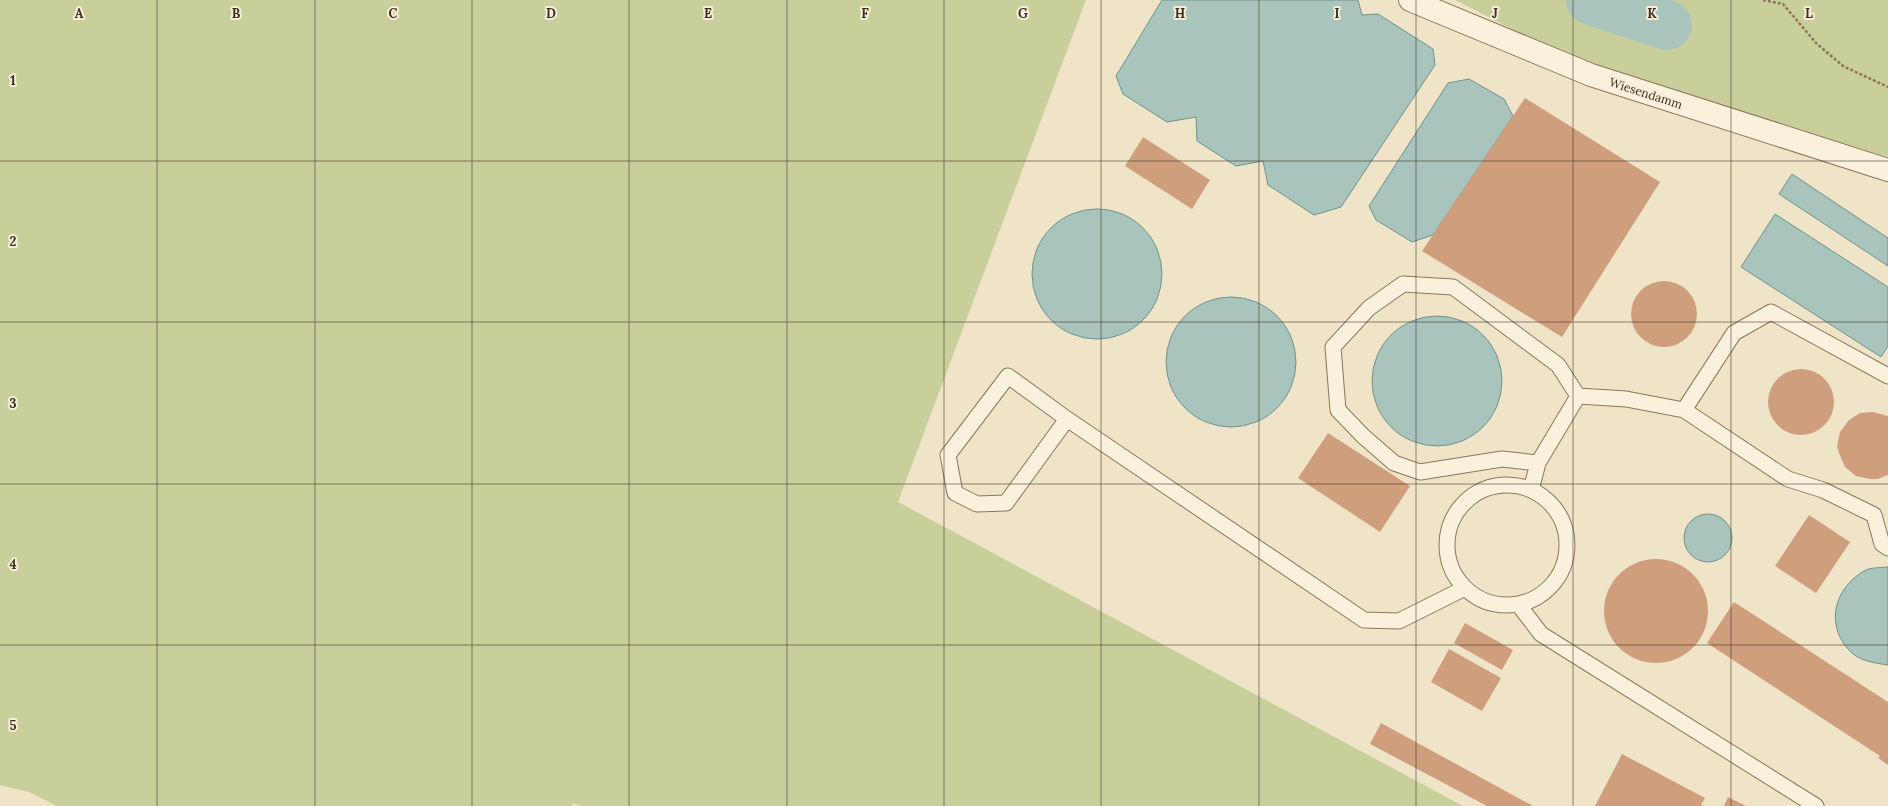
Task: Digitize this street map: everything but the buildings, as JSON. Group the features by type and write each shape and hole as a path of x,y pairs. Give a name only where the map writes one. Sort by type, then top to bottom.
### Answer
{"street":[{"name":"Wiesendamm","path":"1410,0 1591,75 1888,170"}],"lane":[{"path":"1538,463 1502,458 1420,472 1394,463 1363,436 1338,410 1333,347 1369,308 1403,284 1453,287 1558,365 1578,396"},
{"path":"1684,410 1734,333 1771,312 1888,376"},
{"path":"1067,419 1006,503 977,504 955,493 948,456 1008,376 1067,419 1364,620 1399,621 1465,588"},
{"path":"1578,396 1626,399 1684,410 1788,479 1822,490 1874,515 1882,544 1888,548"},
{"path":"1531,490 1538,463 1578,396"},
{"path":"1513,485 1531,490 1547,500 1559,515 1566,533 1567,552 1562,571 1551,586 1536,598 1518,604 1499,605 1481,599 1465,588 1454,573 1448,556 1447,537 1453,520 1463,504 1478,493 1495,487 1513,485"},
{"path":"1518,604 1542,634 1816,806"}],"path":[{"path":"1763,0 1783,4 1816,43 1843,66 1888,87"}],"green space":[{"path":"0,0 1086,0 898,502 1463,806 581,806 573,803 572,806 57,806 29,792 0,785"},
{"path":"1455,0 1888,0 1888,157 1594,71"}],"water":[{"path":"1162,0 1358,0 1362,15 1378,14 1433,49 1435,65 1341,207 1314,215 1268,185 1263,161 1236,166 1197,141 1196,117 1167,122 1123,94 1116,76"},
{"path":"1469,79 1504,99 1513,116 1433,235 1412,242 1376,220 1369,206 1448,83"},
{"path":"1792,174 1888,238 1888,266 1779,194"},
{"path":"1103,209 1116,211 1128,216 1143,228 1155,243 1160,255 1162,274 1160,293 1155,305 1143,320 1128,332 1116,337 1091,339 1078,337 1066,332 1051,320 1039,305 1034,293 1032,268 1034,255 1039,243 1051,228 1066,216 1078,211"},
{"path":"1775,214 1888,287 1888,346 1881,357 1741,267"},
{"path":"1237,297 1250,299 1262,304 1277,316 1289,331 1294,343 1296,362 1294,381 1289,393 1277,408 1262,420 1250,425 1225,427 1212,425 1200,420 1185,408 1173,393 1168,381 1166,356 1168,343 1173,331 1185,316 1200,304 1212,299"},
{"path":"1443,316 1456,318 1468,323 1488,340 1495,350 1500,362 1502,381 1500,400 1495,412 1478,432 1468,439 1456,444 1431,446 1418,444 1406,439 1386,422 1379,412 1374,400 1372,375 1374,362 1379,350 1396,330 1406,323 1418,318"},
{"path":"1708,514 1717,516 1725,521 1730,529 1732,538 1730,547 1725,555 1717,560 1708,562 1699,560 1691,555 1686,547 1684,538 1686,529 1691,521 1699,516"},
{"path":"1888,567 1888,665 1866,661 1852,653 1841,639 1835,617 1836,607 1840,596 1854,578 1864,571 1872,568"}],"waterway":[{"path":"1591,0 1667,25"}]}
